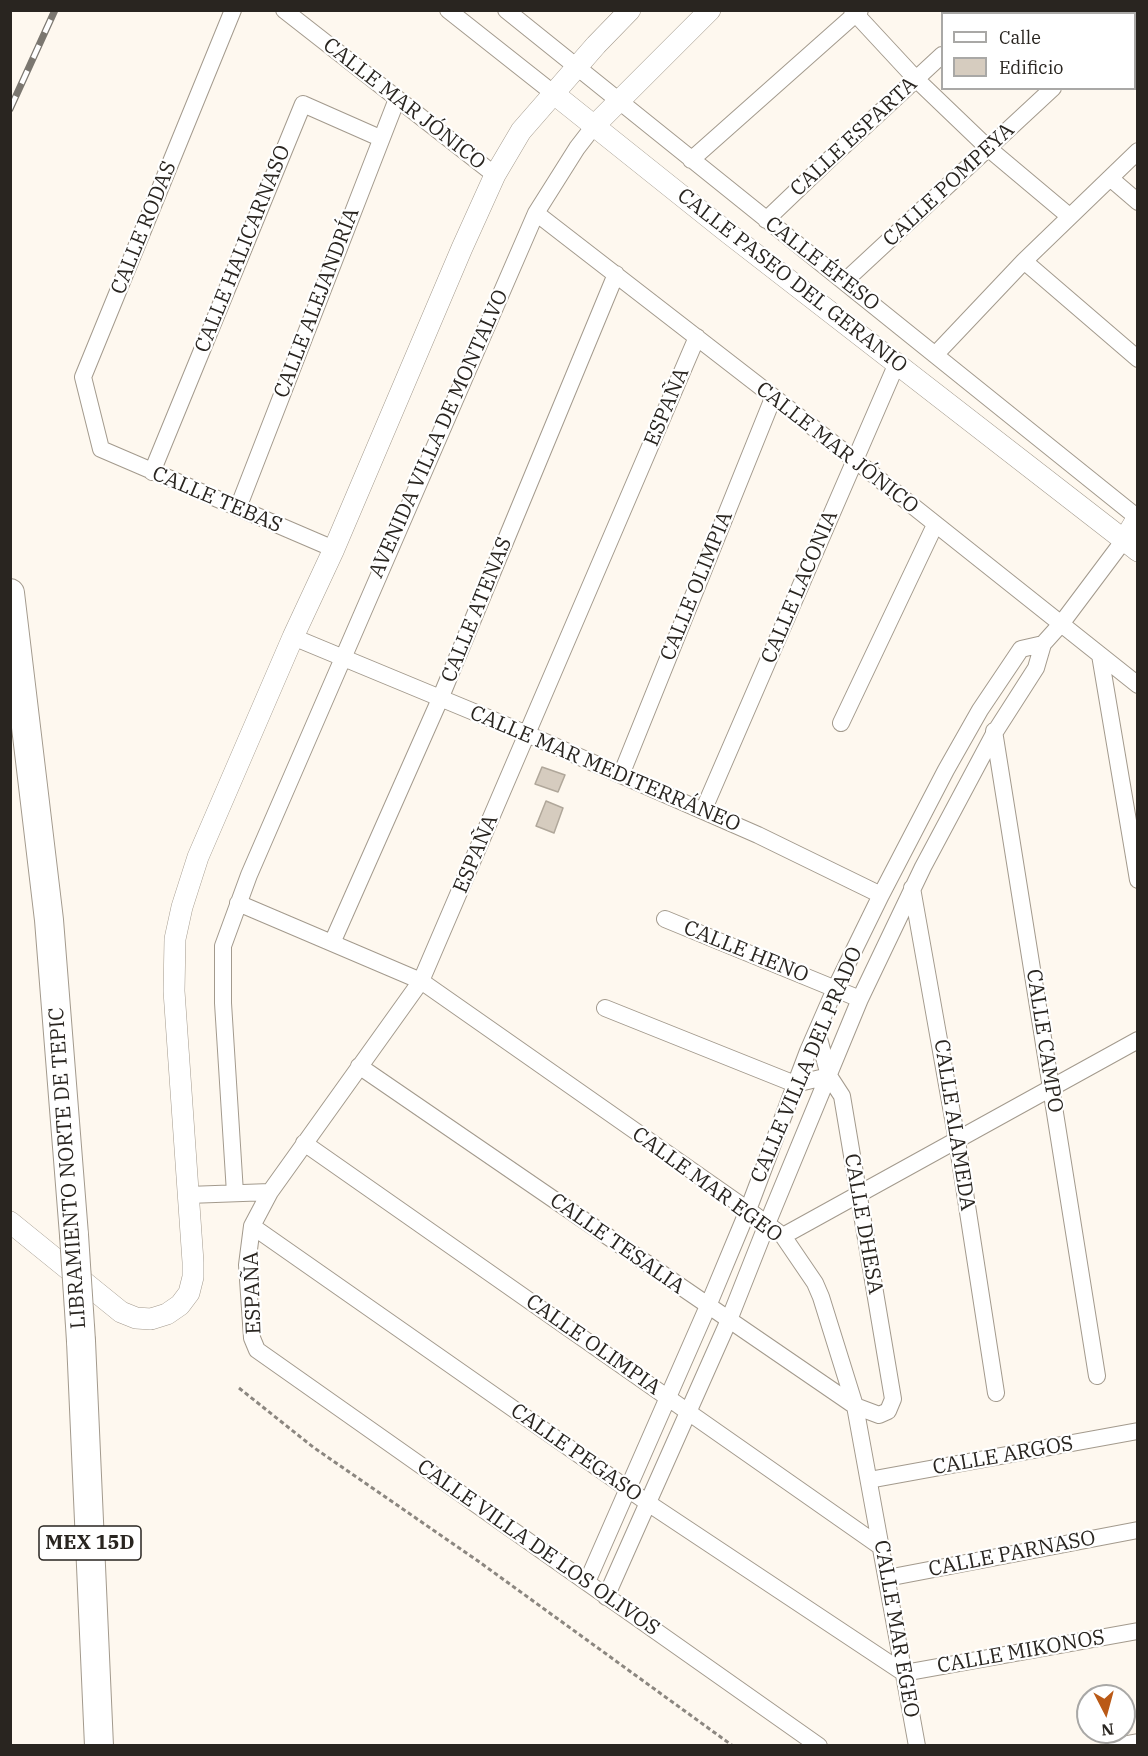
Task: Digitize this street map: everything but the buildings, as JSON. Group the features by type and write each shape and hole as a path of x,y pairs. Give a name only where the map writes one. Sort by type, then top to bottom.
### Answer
{"highway":[{"name":"LIBRAMIENTO NORTE DE TEPIC","path":"10,593 49,920 74,1235 81,1341 99,1746"}],"street":[{"name":"CALLE RODAS","path":"101,449 83,377 233,10"},
{"name":"CALLE MAR JÓNICO","path":"284,10 495,175"},
{"name":"CALLE PASEO DEL GERANIO","path":"447,10 897,363 1135,530"},
{"name":"CALLE ÉFESO","path":"506,10 936,355 1135,530"},
{"path":"10,1222 121,1312 136,1318 152,1318 166,1314 180,1305 189,1293 193,1277 193,1262 174,991 175,939 182,907 198,857 495,175 521,131 577,66 630,10"},
{"name":"AVENIDA VILLA DE MONTALVO","path":"235,1193 223,1003 223,946 238,903 536,213 577,148 594,126 710,10"},
{"path":"691,160 856,12 916,79 988,148 1069,216"},
{"name":"CALLE ESPARTA","path":"766,220 941,56"},
{"name":"CALLE POMPEYA","path":"844,281 1051,90"},
{"name":"CALLE ALEJANDRÍA","path":"238,508 397,99"},
{"name":"CALLE HALICARNASO","path":"152,472 303,104 380,138"},
{"path":"936,355 1024,261 1137,151"},
{"path":"1110,178 1137,202"},
{"name":"CALLE MAR JÓNICO","path":"536,213 855,460 1137,685"},
{"path":"1024,261 1137,359"},
{"name":"CALLE ATENAS","path":"332,943 440,699 616,274"},
{"name":"ESPAÑA","path":"257,1350 252,1338 247,1265 252,1226 270,1192 421,981 697,337"},
{"name":"CALLE LACONIA","path":"703,811 897,363"},
{"name":"CALLE OLIMPIA","path":"621,775 773,398"},
{"name":"CALLE TEBAS","path":"101,449 334,549"},
{"path":"841,723 935,525"},
{"name":"CALLE VILLA DEL PRADO","path":"606,1597 729,1320 860,999 913,889 995,732 1035,668 1043,644 1135,530"},
{"name":"CALLE MAR MEDITERRÁNEO","path":"293,637 527,734 758,835 881,895"},
{"name":"CALLE VILLA DEL PRADO","path":"587,1582 708,1306 748,1210 795,1084 835,989 898,861 980,710 1021,649 1043,644"},
{"path":"1100,655 1137,880"},
{"name":"CALLE CAMPO","path":"980,710 995,732 1097,1376"},
{"path":"1123,793 1137,805"},
{"name":"CALLE ALAMEDA","path":"898,861 913,889 957,1141 996,1393"},
{"name":"CALLE MAR EGEO","path":"238,903 421,981 783,1236 815,1283 821,1297 855,1406 918,1746"},
{"name":"CALLE HENO","path":"665,919 860,999"},
{"path":"605,1008 795,1084 830,1076"},
{"name":"CALLE DHESA","path":"817,1031 830,1076 842,1096 893,1399 888,1411 879,1415"},
{"path":"783,1236 1137,1040"},
{"name":"CALLE TESALIA","path":"359,1066 855,1406 879,1415"},
{"name":"CALLE OLIMPIA","path":"304,1143 881,1547"},
{"path":"188,1195 270,1192"},
{"name":"CALLE PEGASO","path":"252,1226 648,1503 904,1673"},
{"name":"CALLE VILLA DE LOS OLIVOS","path":"257,1350 819,1746"},
{"name":"CALLE ARGOS","path":"868,1480 1137,1431"},
{"name":"CALLE PARNASO","path":"887,1578 1137,1530"},
{"name":"CALLE MIKONOS","path":"904,1673 1137,1631"},
{"path":"1116,1746 1137,1742"}],"path":[{"path":"239,1388 313,1447 478,1561 732,1746"}],"railway":[{"path":"10,109 55,10"}]}
